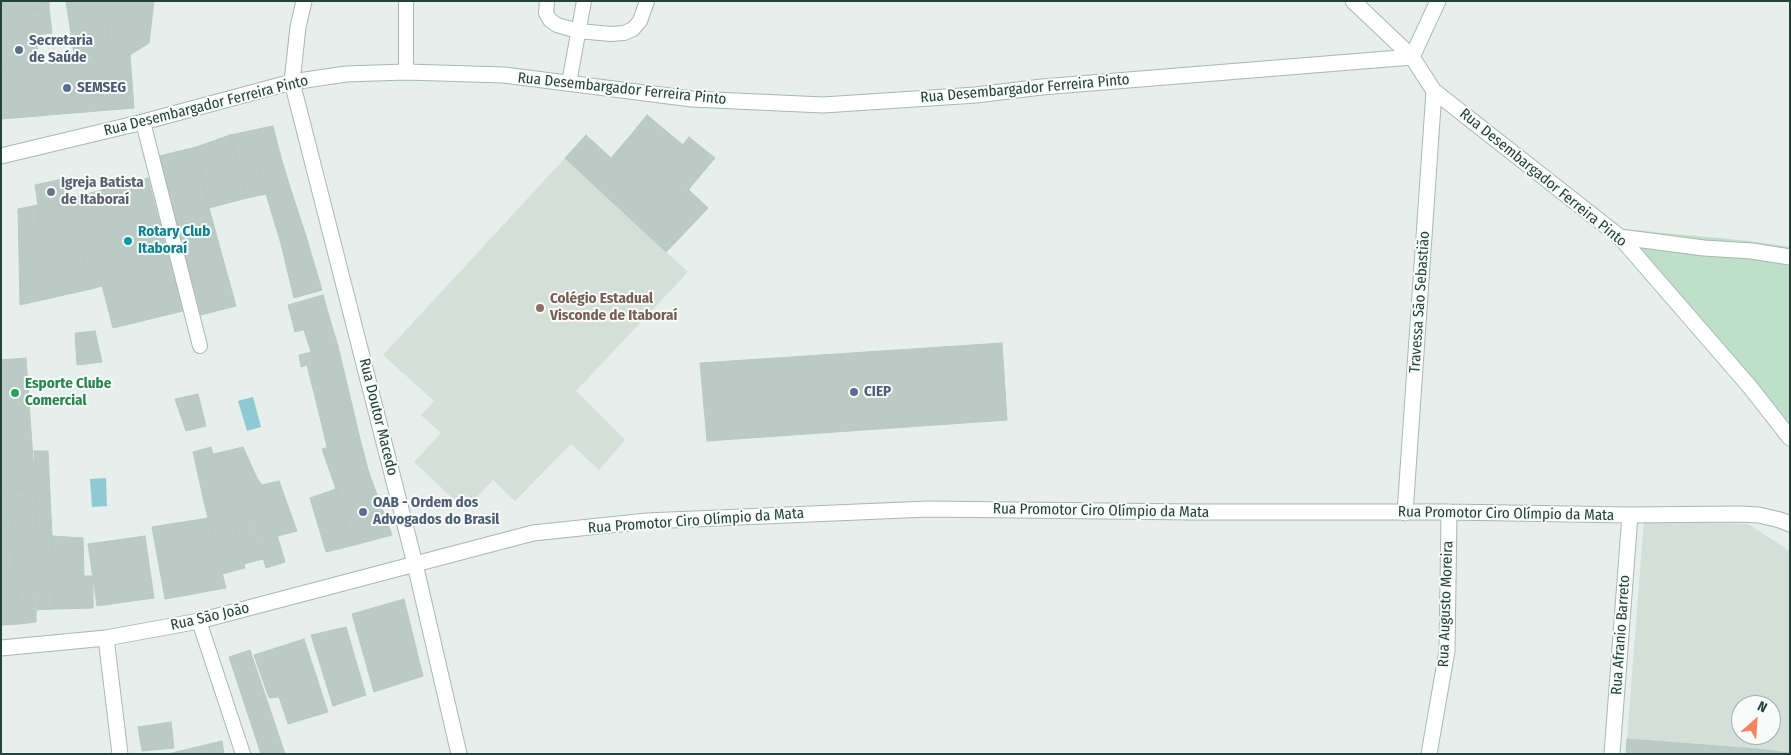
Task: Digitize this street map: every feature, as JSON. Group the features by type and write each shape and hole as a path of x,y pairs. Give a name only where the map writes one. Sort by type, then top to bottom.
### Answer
{"street":[{"path":"292,82 298,27 304,1"},
{"name":"Rua Desembargador Ferreira Pinto","path":"1353,1 1412,57 1434,91 1620,237 1750,387 1790,438"},
{"path":"1412,57 1438,1"},
{"name":"Rua Desembargador Ferreira Pinto","path":"1,156 143,122 292,82 346,74 406,72 504,75 692,99 823,106 1412,57"},
{"name":"Rua Doutor Macedo","path":"292,82 415,564 459,754"},
{"name":"Travessa São Sebastião","path":"1406,513 1434,91"},
{"path":"1620,237 1704,248 1752,251 1790,257"},
{"name":"Rua Promotor Ciro Olímpio da Mata","path":"415,564 533,533 657,520 928,509 1630,515 1759,514 1787,518"},
{"name":"Rua Augusto Moreira","path":"1429,754 1447,651 1449,512"},
{"name":"Rua Afranio Barreto","path":"1612,754 1630,515"},
{"name":"Rua São João","path":"1,648 106,638 199,621 415,564"},
{"path":"106,638 120,754"}],"lane":[{"path":"406,1 406,72"},
{"path":"546,1 546,13 550,20 557,24 578,30 611,34 624,33 633,29 640,21 647,1"},
{"path":"568,83 584,1"},
{"path":"143,122 200,346"},
{"path":"199,621 244,754"}],"shaded area":[{"name":"Colégio Estadual Visconde de Itaboraí","path":"565,158 688,272 576,391 625,440 599,470 571,444 515,501 493,480 465,510 414,462 441,433 421,415 434,401 383,355"},
{"path":"1644,519 1748,524 1790,551 1790,753 1627,739"}],"green space":[{"path":"1622,229 1749,241 1790,247 1790,430"}],"water":[{"path":"253,397 261,427 247,431 238,401"},
{"path":"106,478 107,506 92,507 90,479"}],"building":[{"name":"Secretaria de Saúde","path":"1,1 12,1 13,11 49,8 52,33 36,35 39,65 1,68"},
{"name":"Secretaria de Saúde","path":"12,1 49,1 49,8 13,11"},
{"path":"66,1 103,1 112,57 75,61"},
{"path":"103,1 154,1 149,43 130,55 112,57"},
{"name":"SEMSEG","path":"130,55 134,108 1,119 1,68"},
{"path":"647,115 683,145 664,167 637,141 629,137"},
{"path":"273,126 282,161 259,168 266,194 247,198 230,135"},
{"path":"230,135 247,198 209,208 196,147"},
{"path":"586,135 611,158 629,137 637,141 604,176 675,243 666,252 565,158"},
{"path":"689,137 715,158 689,189 664,167"},
{"path":"637,141 708,208 675,243 604,176"},
{"path":"196,147 209,208 236,306 201,315 159,156"},
{"path":"282,161 290,187 266,194 259,168"},
{"name":"Rotary Club Itaboraí","path":"148,178 183,311 113,328 79,196"},
{"name":"Igreja Batista de Itaboraí","path":"62,179 67,198 38,205 35,185"},
{"path":"290,187 306,236 281,244 266,194"},
{"path":"79,196 102,286 91,289 67,198"},
{"path":"67,198 74,225 40,234 38,205"},
{"path":"38,205 40,234 74,225 91,289 20,305 18,209"},
{"path":"306,236 322,290 294,298 281,244"},
{"path":"323,295 331,323 295,332 288,305"},
{"path":"331,323 338,346 311,352 304,330"},
{"path":"95,331 102,362 77,365 75,333"},
{"name":"CIEP","path":"1002,343 1007,420 707,441 700,363"},
{"path":"338,346 352,405 319,413 307,365 301,367 299,355"},
{"name":"Esporte Clube Comercial","path":"26,358 35,488 1,491 1,360"},
{"path":"198,394 206,426 186,431 175,399"},
{"path":"352,405 360,439 327,447 319,413"},
{"path":"360,439 369,473 336,489 322,449"},
{"path":"211,447 226,496 204,502 193,452"},
{"path":"243,447 262,485 226,496 214,454"},
{"path":"34,451 48,451 52,536 37,537"},
{"name":"OAB - Ordem dos Advogados do Brasil","path":"369,473 392,535 351,546 336,489"},
{"path":"279,481 297,531 278,536 262,485"},
{"path":"262,485 274,525 255,530 242,491"},
{"path":"35,488 37,537 36,622 19,624 12,520 1,521 1,491"},
{"path":"336,489 351,546 326,552 310,498"},
{"path":"242,491 263,559 244,564 226,496"},
{"path":"226,496 245,568 222,574 204,502"},
{"path":"208,518 226,588 165,599 152,527"},
{"path":"12,520 19,624 1,625 1,521"},
{"path":"274,525 285,562 266,568 255,530"},
{"path":"52,536 55,609 35,610 37,537"},
{"path":"52,536 83,538 84,576 93,576 93,608 55,609"},
{"path":"145,536 154,598 97,606 88,544"},
{"path":"404,599 423,676 374,692 352,614"},
{"path":"346,627 366,695 333,706 311,635"},
{"path":"304,639 328,712 288,724 279,697 269,698 254,655"},
{"path":"250,650 285,754 261,754 229,657"},
{"path":"171,722 174,748 142,751 138,727"},
{"path":"1627,739 1757,749 1757,754 1626,754"},
{"path":"222,741 224,754 172,753"},
{"path":"1757,749 1790,753 1790,754 1757,754"}],"place":[{"name":"Secretaria de Saúde","path":"19,50"},
{"name":"SEMSEG","path":"67,88"},
{"name":"Igreja Batista de Itaboraí","path":"51,192"},
{"name":"Rotary Club Itaboraí","path":"128,241"},
{"name":"Colégio Estadual Visconde de Itaboraí","path":"540,308"},
{"name":"CIEP","path":"854,392"},
{"name":"Esporte Clube Comercial","path":"15,393"},
{"name":"OAB - Ordem dos Advogados do Brasil","path":"363,512"}]}
